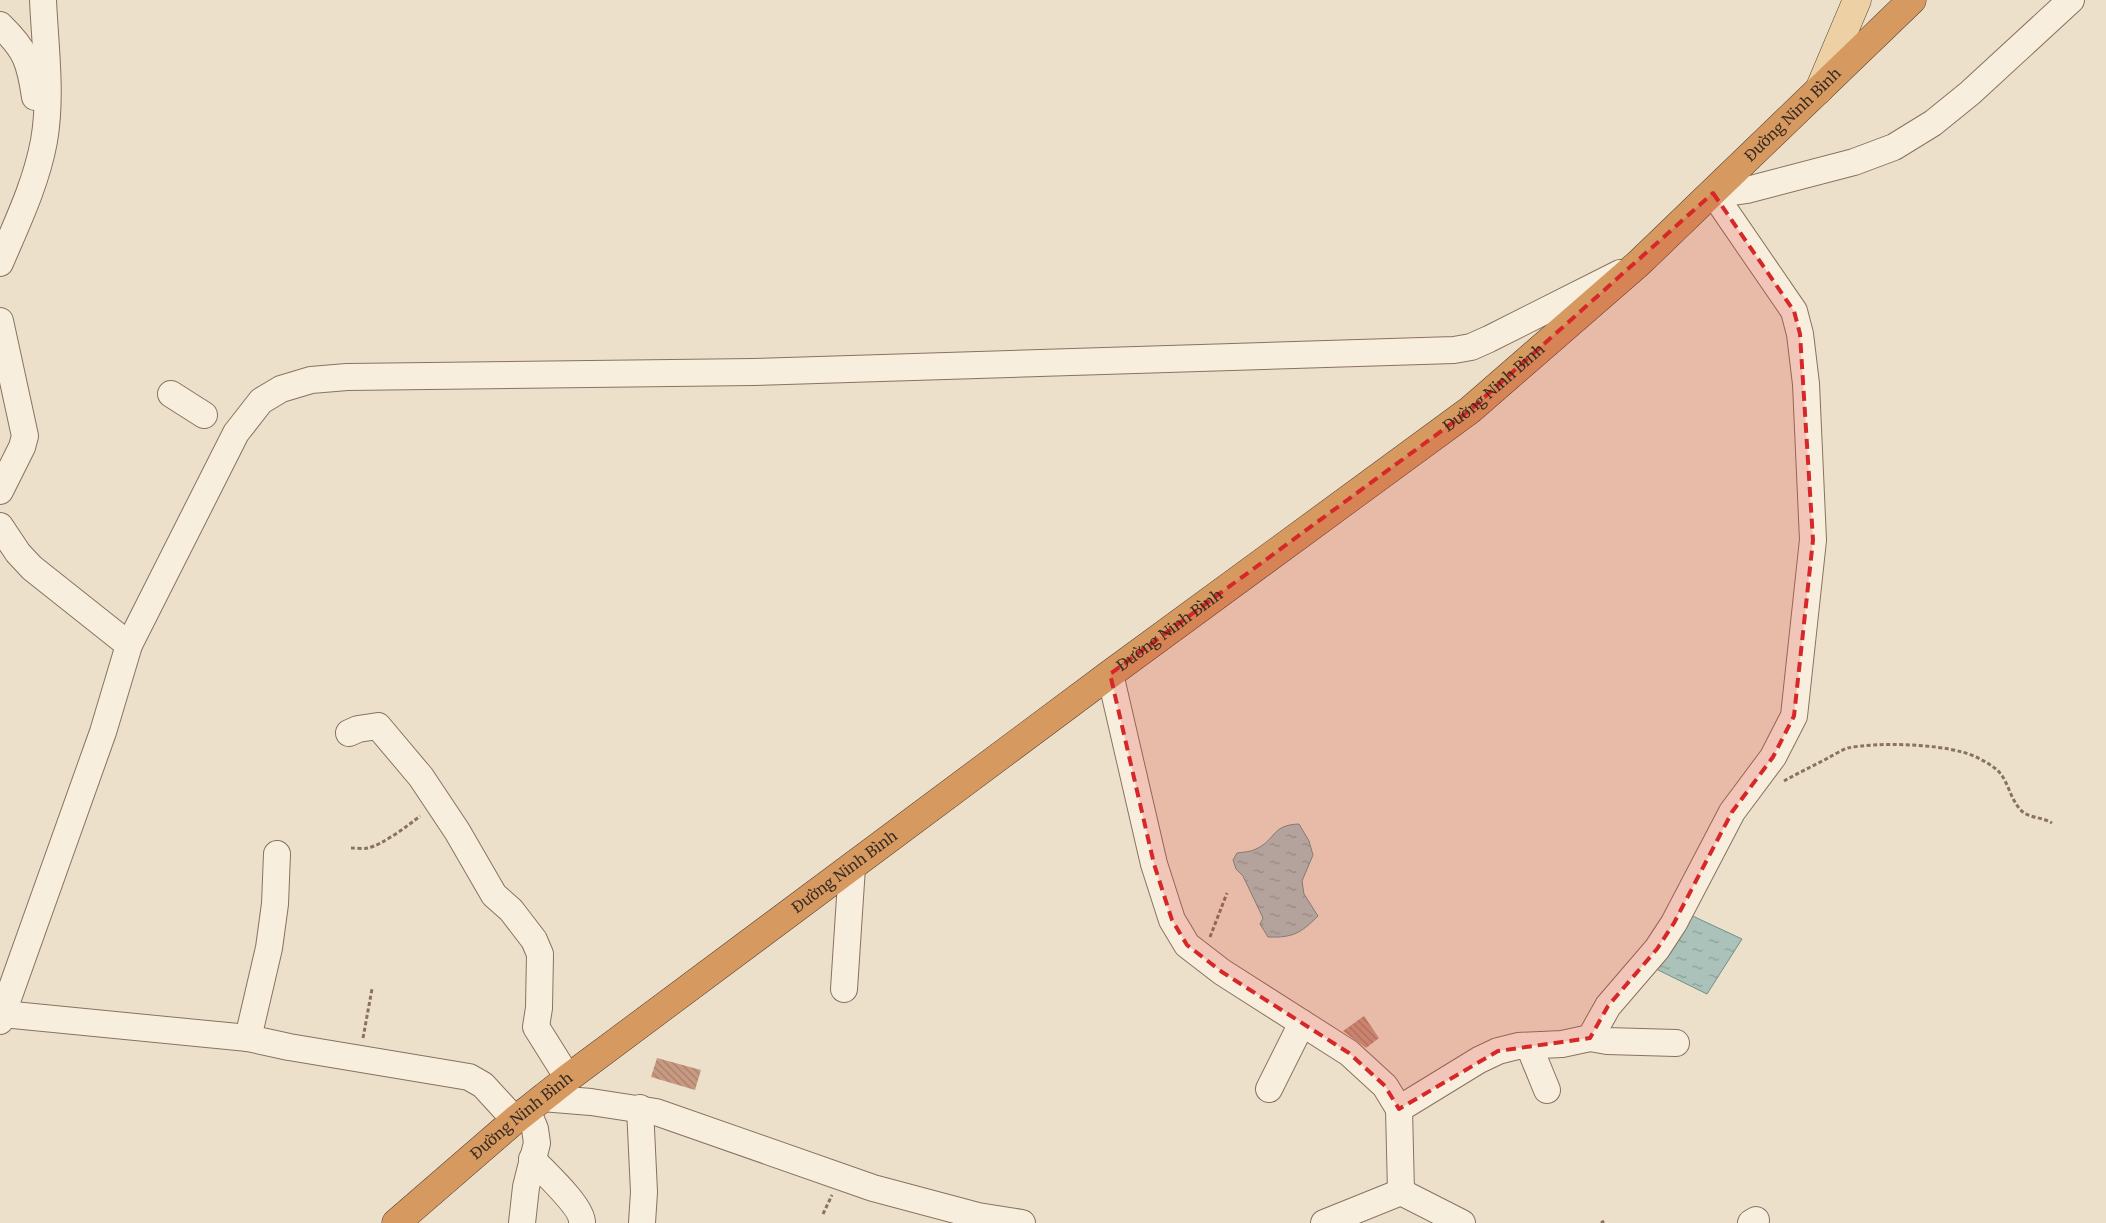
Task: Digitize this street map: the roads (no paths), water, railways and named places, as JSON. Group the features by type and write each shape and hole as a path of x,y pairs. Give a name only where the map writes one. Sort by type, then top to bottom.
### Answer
{"highway":[{"name":"Đường Ninh Bình","path":"396,1223 528,1109 568,1078 1110,674 1470,410 1639,263 1912,0"}],"main road":[{"path":"1819,90 1857,0"}],"street":[{"path":"0,263 34,181 44,140 48,101 43,0"},
{"path":"1717,189 1733,192 1746,190 1854,162 1894,148 1933,123 1970,93 2071,0"},
{"path":"0,25 18,42 31,69 36,104 30,147 0,232"},
{"path":"1590,1038 1608,1006 1658,949 1732,812 1773,757 1794,716 1812,540 1806,384 1800,334 1794,311 1717,189"},
{"path":"1022,1223 976,1219 873,1188 676,1117 640,1108 528,1109 469,1077 248,1038 2,1017 102,732 129,645 218,423 281,389 311,380 347,377 753,372 1454,350 1471,347 1489,339 1639,263"},
{"path":"0,321 24,427 22,447 0,491"},
{"path":"171,394 218,423"},
{"path":"0,401 22,447"},
{"path":"0,526 18,553 32,568 129,645"},
{"path":"1110,674 1154,864 1172,920 1187,945 1222,972 1349,1053 1385,1086 1399,1109 1401,1192"},
{"path":"349,733 358,729 378,726 401,752 438,801 494,895 511,910 534,940 540,954 540,1000 536,1027 568,1078"},
{"path":"248,1038 269,948 275,904 277,854"},
{"path":"844,989 852,867"},
{"path":"1269,1089 1302,1023"},
{"path":"1399,1109 1479,1060 1498,1051 1528,1046 1562,1044 1590,1038 1607,1041 1676,1043"},
{"path":"1528,1046 1546,1090"},
{"path":"640,1108 644,1192 642,1223"},
{"path":"522,1223 526,1188 536,1142 535,1129 528,1109"},
{"path":"532,1159 574,1204 582,1217 582,1223"},
{"path":"1324,1223 1401,1192 1462,1223"}],"water":[{"path":"1299,824 1309,841 1313,855 1302,881 1304,894 1318,916 1307,927 1296,933 1284,937 1268,937 1260,924 1263,918 1243,876 1236,869 1233,860 1237,853 1252,851 1263,845 1283,827"},
{"path":"1684,912 1742,939 1707,994 1650,966"}]}
